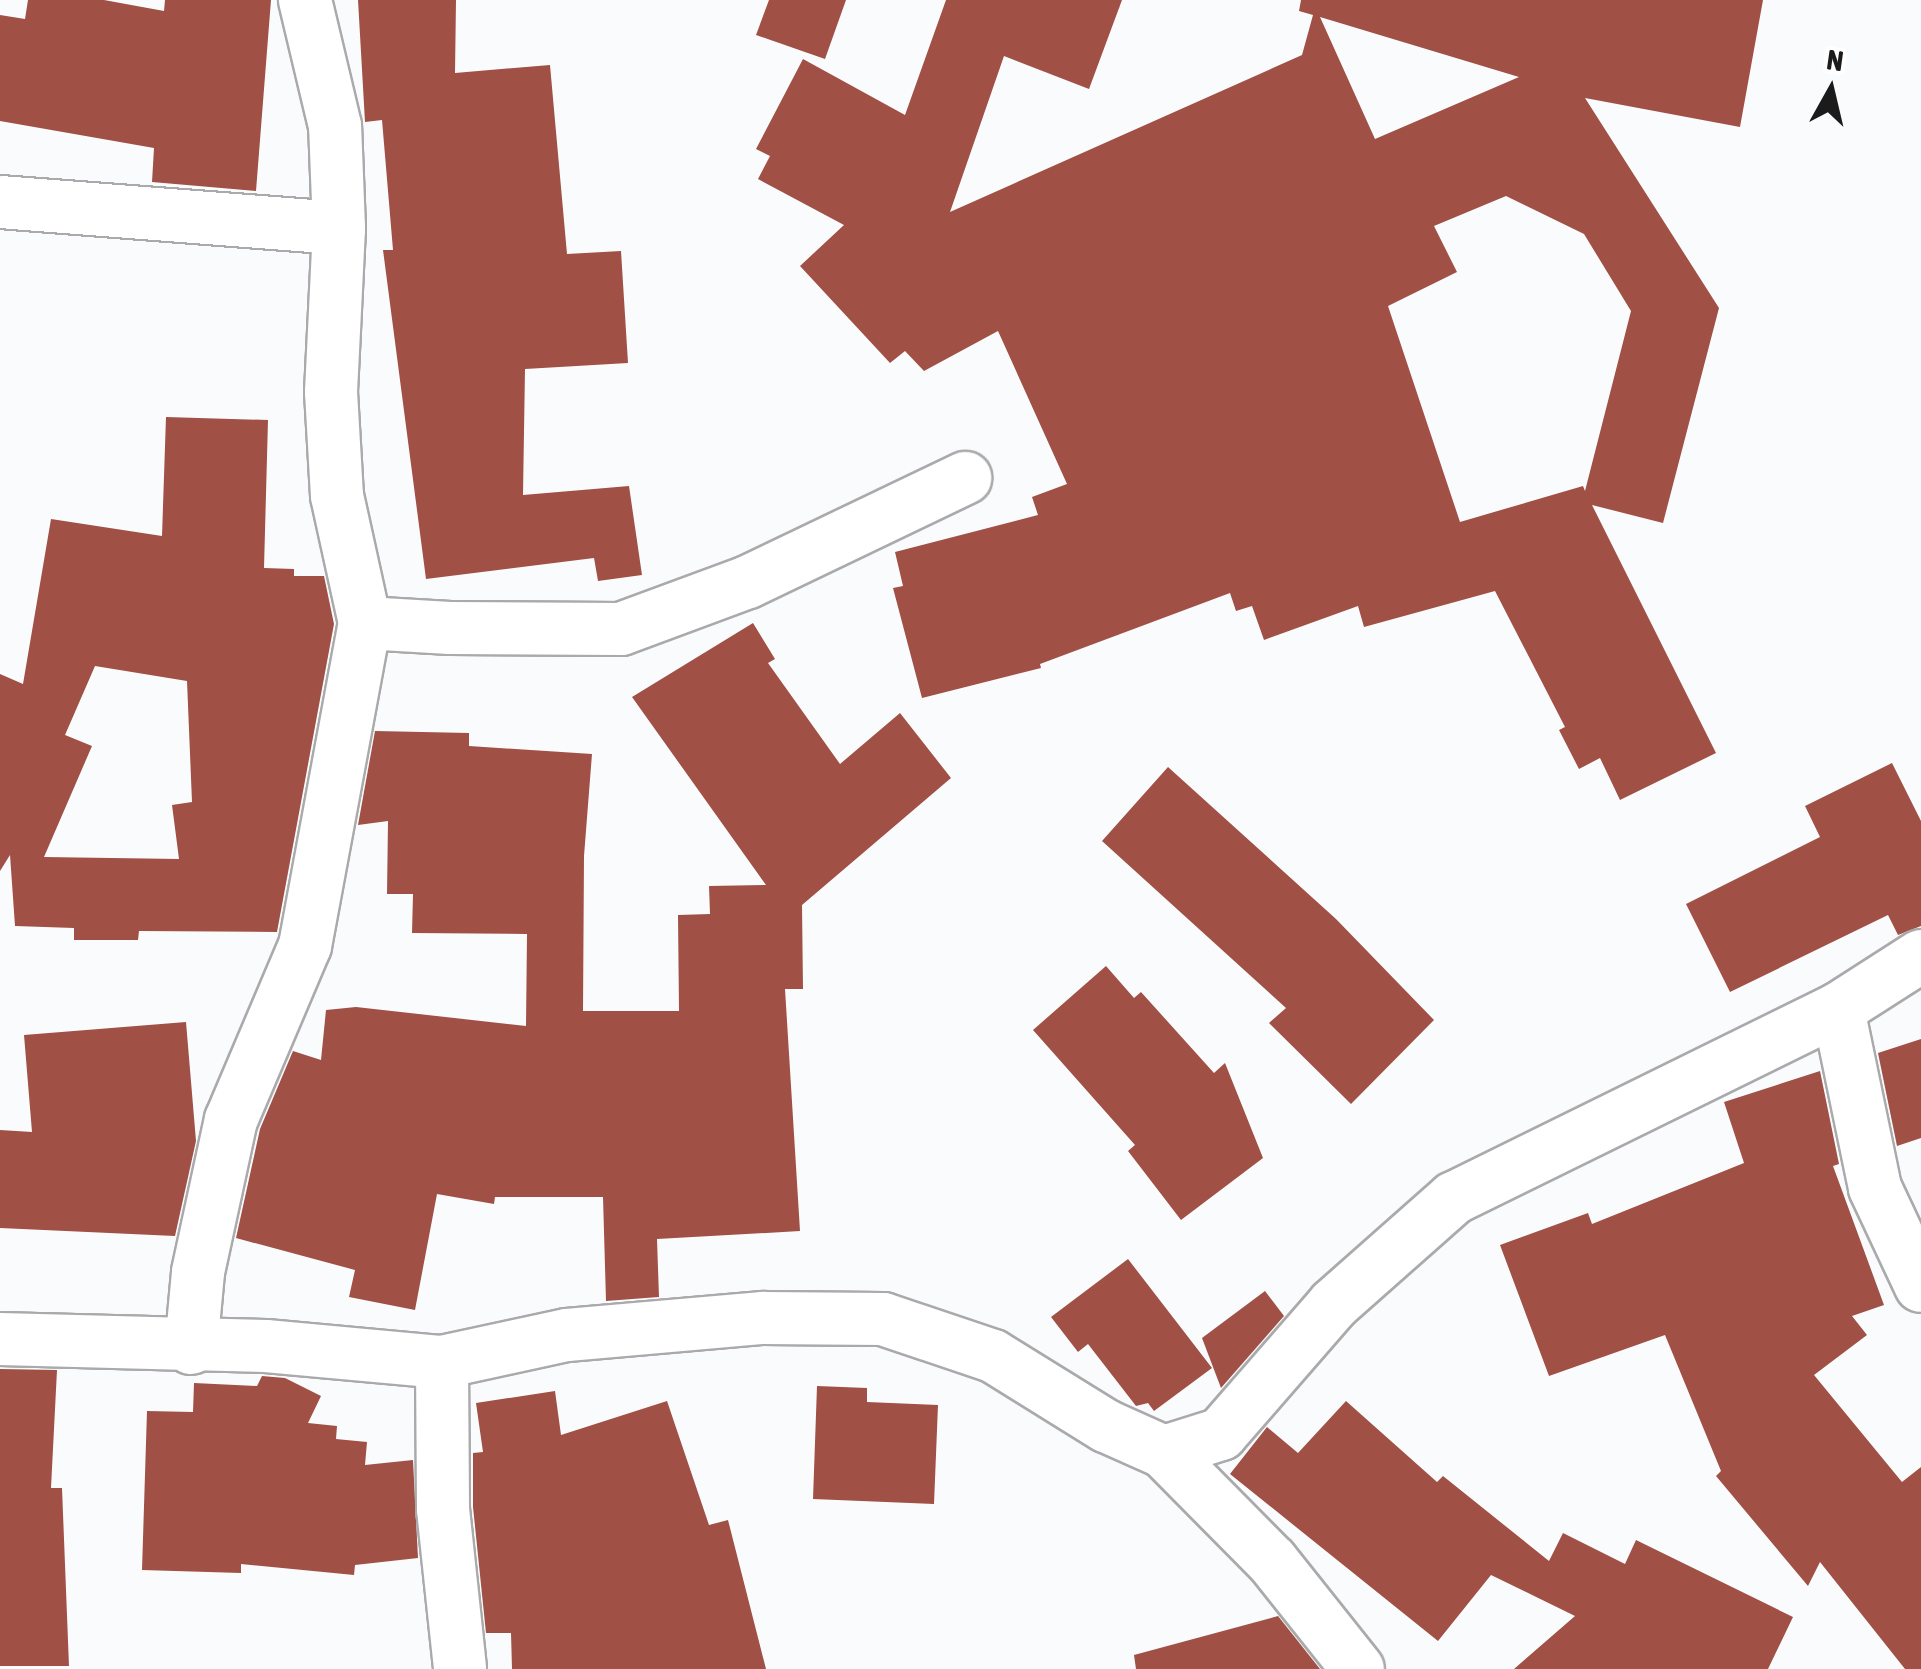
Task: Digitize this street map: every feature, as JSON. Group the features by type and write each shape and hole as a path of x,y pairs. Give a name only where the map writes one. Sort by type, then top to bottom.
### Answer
{"street":[{"path":"191,1348 198,1272 231,1120 305,946 365,623 337,496 330,392 339,228 335,126 305,0"},
{"path":"0,202 339,228"},
{"path":"365,623 450,628 621,629 748,582 965,478"},
{"path":"1164,1452 1221,1434 1334,1304 1454,1198 1838,1009 1921,956"},
{"path":"1838,1009 1875,1188 1921,1286"},
{"path":"0,1339 191,1348 266,1346 442,1362 567,1335 764,1318 883,1319 993,1356 1106,1426 1164,1452 1272,1561 1358,1669"},
{"path":"442,1362 443,1509 460,1669"}],"building":[{"path":"28,0 104,0 164,11 165,0 271,0 256,191 152,182 154,148 0,121 0,15 25,19"},
{"path":"358,0 456,0 455,73 550,65 567,254 621,251 628,363 525,369 523,495 629,486 642,575 598,581 594,558 426,579 383,250 393,250 382,120 365,122"},
{"path":"769,0 846,0 825,59 756,35"},
{"path":"946,0 1122,0 1089,89 1004,56 950,212 1302,55 1313,15 1299,11 1301,0 1763,0 1740,127 1585,98 1719,308 1663,523 1592,505 1716,753 1620,800 1600,758 1579,769 1559,730 1565,727 1495,591 1364,627 1358,606 1264,640 1252,606 1236,611 1230,593 1040,664 1041,668 922,698 893,588 903,586 895,552 1038,515 1032,497 1067,484 998,331 924,371 905,351 890,363 800,266 844,225 758,179 770,156 756,149 803,59 905,115","holes":["1320,17 1519,77 1375,139","1506,196 1584,234 1631,311 1585,491 1583,486 1460,522 1388,306 1457,272 1434,226"]},
{"path":"166,417 268,420 264,568 294,569 294,576 324,576 334,624 277,932 139,931 138,940 74,940 74,928 15,926 10,855 0,871 0,674 23,684 51,519 162,536","holes":["95,666 187,681 192,802 172,805 179,859 44,857 92,746 65,735"]},
{"path":"753,623 775,659 768,663 840,764 900,713 951,778 802,905 803,989 785,989 800,1231 657,1239 659,1297 606,1301 603,1197 495,1197 494,1204 437,1194 415,1310 349,1297 355,1270 236,1238 260,1129 293,1051 321,1060 326,1010 356,1007 526,1026 527,934 412,933 413,894 387,894 388,821 358,825 375,731 469,733 469,746 592,754 584,856 583,1011 679,1011 678,915 710,914 709,886 766,885 632,697"},
{"path":"1892,763 1921,821 1921,926 1898,935 1888,915 1730,992 1686,904 1820,837 1805,806"},
{"path":"1168,767 1336,919 1434,1020 1351,1104 1269,1023 1286,1008 1102,841"},
{"path":"1106,966 1134,998 1141,992 1214,1073 1225,1063 1263,1158 1181,1220 1128,1151 1135,1145 1033,1030"},
{"path":"186,1022 196,1141 175,1236 0,1228 0,1130 32,1132 24,1035"},
{"path":"1921,1039 1921,1138 1897,1146 1878,1053"},
{"path":"1820,1071 1839,1164 1833,1166 1884,1305 1852,1316 1867,1335 1814,1375 1902,1482 1921,1467 1921,1669 1905,1669 1820,1562 1808,1586 1716,1476 1721,1471 1665,1335 1549,1376 1500,1245 1588,1213 1592,1224 1744,1163 1724,1102"},
{"path":"1128,1259 1212,1368 1154,1411 1148,1403 1136,1406 1088,1344 1078,1352 1051,1317"},
{"path":"1265,1291 1284,1316 1221,1388 1202,1338"},
{"path":"0,1369 57,1370 51,1488 62,1488 69,1666 0,1666"},
{"path":"262,1376 285,1378 321,1396 308,1423 337,1426 336,1439 367,1442 365,1465 413,1460 418,1558 355,1565 354,1575 241,1564 241,1573 142,1570 147,1411 193,1412 194,1383 257,1386"},
{"path":"817,1386 867,1388 867,1402 938,1405 934,1504 813,1499"},
{"path":"555,1391 561,1435 667,1401 709,1525 728,1520 766,1669 512,1669 511,1633 486,1633 473,1507 473,1453 483,1452 476,1403"},
{"path":"1346,1401 1437,1482 1443,1476 1549,1561 1563,1533 1625,1564 1636,1540 1793,1617 1768,1669 1514,1669 1575,1616 1491,1575 1438,1641 1230,1474 1267,1427 1298,1453"},
{"path":"1278,1616 1320,1669 1136,1669 1134,1655"}]}
